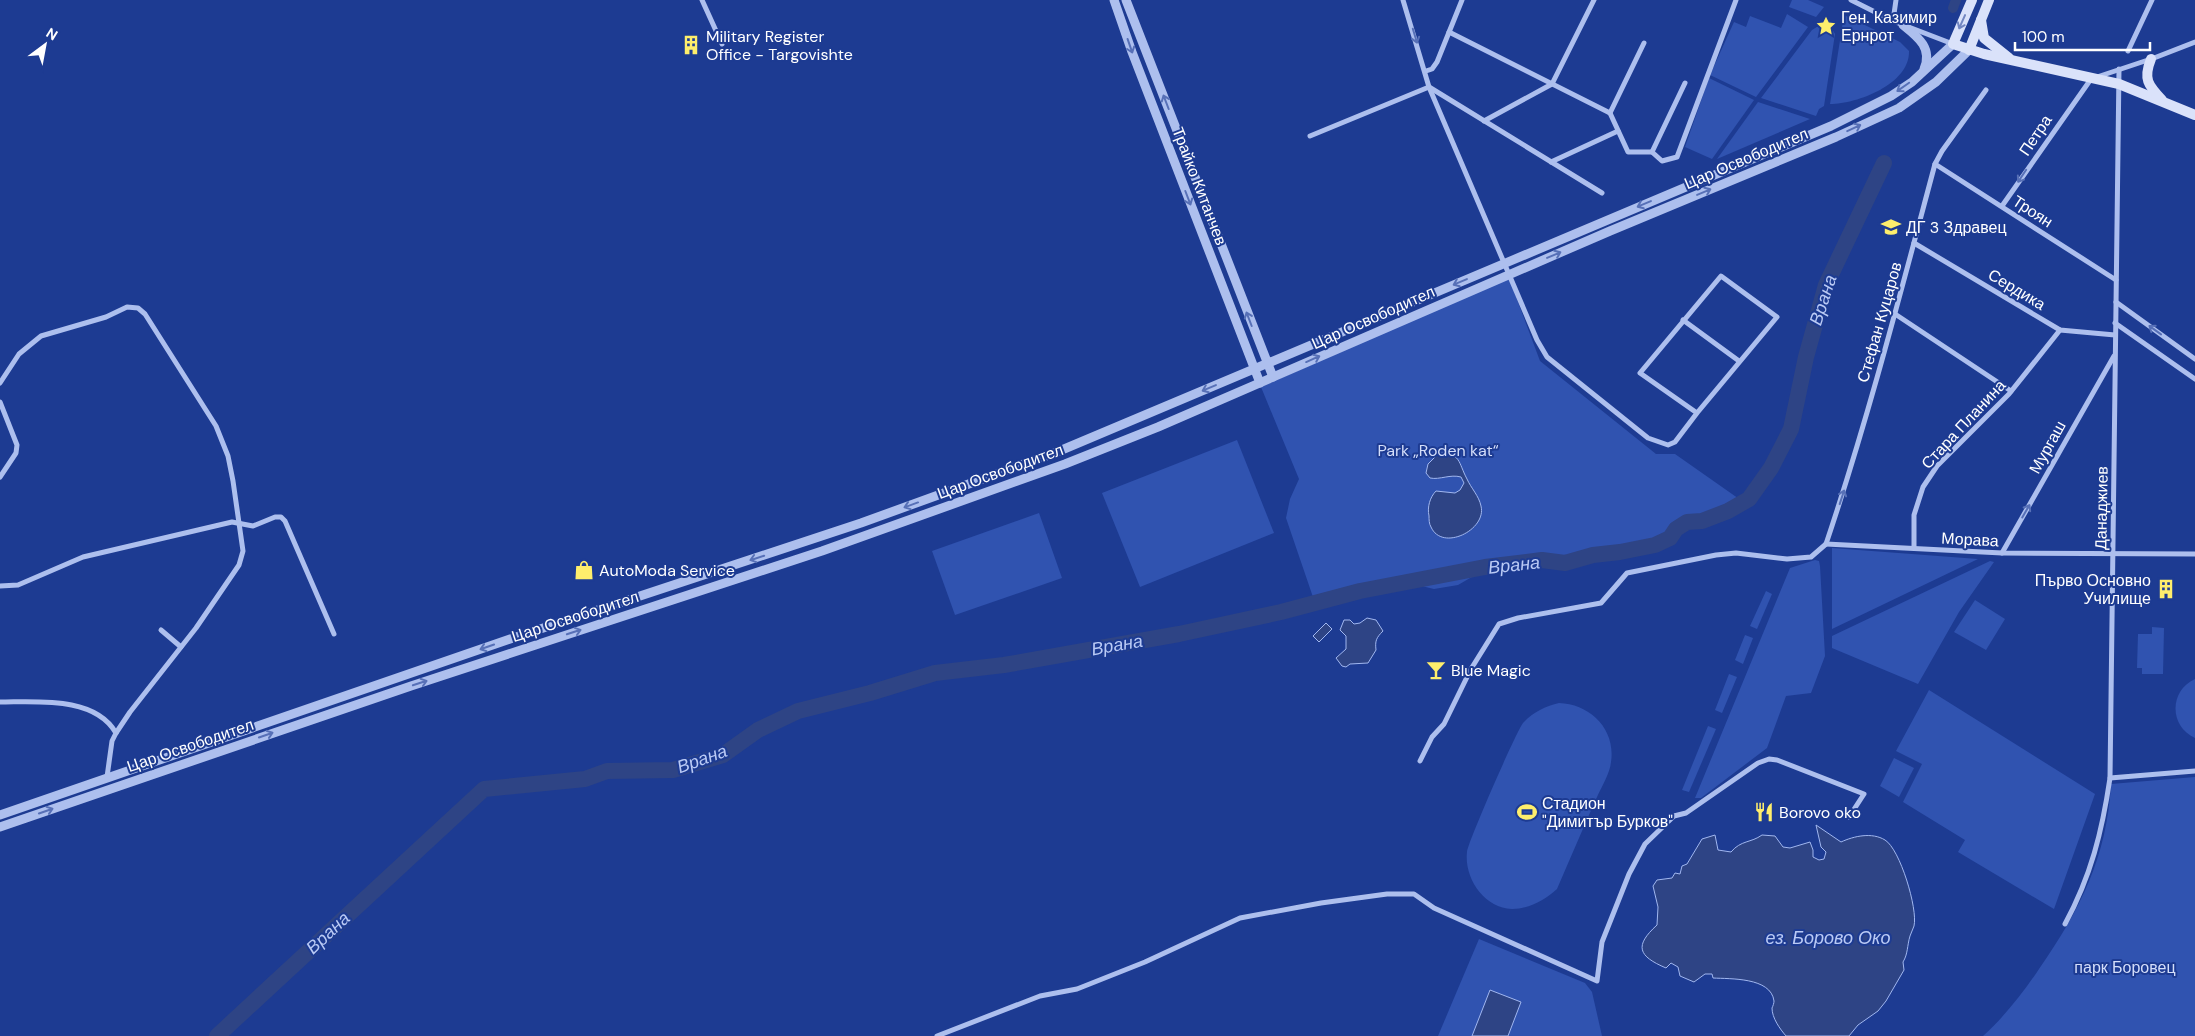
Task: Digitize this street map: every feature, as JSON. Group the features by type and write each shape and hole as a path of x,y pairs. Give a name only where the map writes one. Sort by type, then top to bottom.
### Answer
{"main road":[{"path":"1972,0 1953,44 2014,61 2119,84 2195,115"},
{"path":"1969,50 1989,0"},
{"path":"1981,20 1984,38 2014,61"},
{"path":"2152,59 2147,71 2147,79 2151,88 2164,103"}],"street":[{"path":"702,0 722,44"},
{"name":"Трайко Китанчев","path":"1114,0 1260,383"},
{"name":"Трайко Китанчев","path":"1126,0 1273,377"},
{"path":"1403,0 1430,86 1537,340 1547,357 1648,438 1668,445 1675,442 1739,361 1777,317 1721,276 1640,373 1697,413"},
{"path":"1426,71 1437,62 1462,0"},
{"path":"1484,121 1552,84 1594,0"},
{"path":"1449,32 1610,113 1628,152 1652,152 1662,160 1677,157 1736,0"},
{"path":"1851,0 1893,21 1953,44"},
{"path":"1893,21 1896,0"},
{"path":"2128,51 2152,0"},
{"path":"1903,25 1925,45 1928,57 1923,71"},
{"path":"2091,78 2152,59 2195,42"},
{"path":"1610,113 1644,43"},
{"name":"Цар Освободител","path":"0,815 513,638 861,523 1057,452 1831,126 1891,96 1953,44"},
{"name":"Цар Освободител","path":"0,827 411,686 822,551 1065,464 1158,427 1510,274 1836,137 1899,108 1936,82 1969,50"},
{"name":"Данаджиев","path":"2064,924 2084,885 2100,837 2110,778 2119,69"},
{"name":"Петра","path":"2002,206 2091,78"},
{"path":"1652,152 1685,83"},
{"path":"1430,86 1602,193"},
{"path":"1310,136 1430,86"},
{"name":"Стефан Куцаров","path":"1826,544 1843,494 1895,314 1935,164 1942,151 1986,90"},
{"path":"1551,162 1618,131"},
{"name":"Троян","path":"1935,164 2116,280"},
{"name":"Сердика","path":"1914,243 2060,330 2115,335"},
{"path":"2116,302 2195,359"},
{"path":"0,382 19,354 41,336 106,317 127,308 138,308 145,314 216,426 228,456 240,524 242,551 239,565 181,647 116,733 112,741 107,777"},
{"path":"1895,314 2012,391"},
{"path":"1684,320 1739,361"},
{"path":"2115,323 2195,379"},
{"name":"Стара Планина","path":"1914,548 1914,515 1924,487 1937,466 2012,391 2060,330"},
{"name":"Мургаш","path":"2002,553 2115,353"},
{"path":"0,402 17,445 16,453 0,477"},
{"path":"0,586 18,585 83,557 232,522 253,526 275,517 281,517 285,521 334,634"},
{"path":"1420,761 1432,737 1444,724 1471,670 1499,624 1518,618 1601,603 1626,574 1716,555 1736,553 1787,560 1811,557 1826,544"},
{"name":"Морава","path":"1826,544 2002,553 2195,554"},
{"path":"161,630 181,647"},
{"path":"0,702 48,702 96,712 110,723 116,733"},
{"path":"937,1036 1040,996 1085,986 1145,962 1240,918 1321,903 1387,894 1414,894 1434,908 1598,981 1602,942 1628,874 1646,844 1674,816 1686,813 1758,763 1769,759 1777,760 1864,794 1849,817"},
{"path":"2110,778 2195,771"}],"green space":[{"path":"1792,0 1808,0 1824,7 1816,17 1789,7"},
{"path":"1787,14 1808,27 1756,97 1710,75 1734,22 1746,27 1750,16 1781,28"},
{"path":"1844,15 1900,42 1909,51 1907,63 1892,82 1867,96 1830,104"},
{"path":"1820,25 1832,29 1835,34 1824,106 1819,109 1816,116 1761,98 1812,30"},
{"path":"1709,78 1754,100 1712,159 1685,147"},
{"path":"1758,102 1810,119 1717,159"},
{"name":"Park „Roden kat“","path":"1509,278 1540,361 1656,454 1675,454 1742,501 1648,544 1612,554 1564,559 1521,557 1477,574 1458,585 1434,589 1413,584 1314,600 1286,518 1290,499 1299,479 1261,387"},
{"path":"1237,440 1274,533 1140,587 1102,493"},
{"path":"1039,513 1062,578 955,615 932,551"},
{"path":"1832,548 1978,559 1832,629"},
{"path":"1815,560 1819,561 1820,566 1825,656 1811,693 1786,696 1767,748 1701,798 1695,798 1790,568"},
{"path":"1990,561 1994,562 1959,612 1918,684 1832,648 1832,636"},
{"path":"1766,591 1772,594 1757,629 1750,626"},
{"path":"1975,600 2005,619 1986,650 1954,632"},
{"path":"2152,627 2164,628 2163,674 2142,674 2142,668 2137,668 2138,634 2152,634"},
{"path":"1745,635 1753,638 1743,664 1735,660"},
{"path":"1729,674 1737,677 1722,713 1715,710"},
{"path":"2195,679 2195,738 2186,733 2180,725 2176,708 2180,692 2186,684"},
{"path":"1929,690 2095,794 2054,909 1958,852 1965,840 1903,802 1922,764 1896,751"},
{"path":"1559,703 1570,704 1590,713 1605,729 1611,750 1610,766 1606,780 1557,889 1531,906 1518,909 1502,907 1485,897 1473,881 1467,862 1469,844 1523,723 1540,710"},
{"path":"1708,726 1716,729 1689,792 1682,790"},
{"path":"1894,758 1914,768 1899,797 1880,786"},
{"name":"парк Боровец","path":"2195,777 2195,1036 1983,1036 2027,987 2054,947 2079,904 2089,882 2104,835 2111,784"},
{"path":"1479,939 1585,983 1592,992 1602,1036 1438,1036"}],"water":[{"path":"1439,453 1446,453 1458,460 1481,506 1481,515 1471,530 1453,538 1444,538 1437,534 1429,523 1429,506 1434,493 1436,491 1455,493 1460,490 1464,483 1461,477 1457,476 1430,478 1426,473 1428,464"},
{"path":"1367,618 1376,620 1383,631 1376,640 1376,650 1368,663 1342,666 1336,658 1346,649 1346,636 1340,630 1344,620 1350,620 1354,624 1360,623"},
{"path":"1326,623 1332,629 1319,642 1313,636"},
{"name":"ез. Борово Око","path":"1816,825 1841,842 1863,836 1874,836 1885,840 1896,855 1907,880 1915,918 1903,962 1904,970 1878,1011 1858,1025 1849,1036 1786,1036 1779,1027 1772,1012 1774,1001 1766,987 1758,983 1739,979 1713,978 1712,974 1705,974 1694,982 1680,976 1678,967 1671,963 1666,968 1645,955 1642,945 1657,925 1658,907 1653,886 1657,880 1672,878 1675,873 1680,874 1682,866 1687,864 1702,839 1715,835 1718,850 1731,852 1742,843 1762,835 1775,836 1783,847 1790,848 1810,842 1813,857 1819,860 1824,859 1826,852 1821,847"},
{"path":"1490,990 1521,1002 1508,1036 1472,1036"}],"waterway":[{"name":"Врана","path":"1953,8 1956,0"},
{"name":"Врана","path":"217,1036 484,789 585,779 607,771 673,770 723,755 758,730 798,711 870,693 935,673 1004,665 1179,634 1281,612 1360,591 1485,567 1542,560 1565,563 1593,555 1655,545 1670,538 1676,529 1687,522 1702,521 1728,511 1749,499 1771,468 1791,429 1806,357 1826,285 1884,163"}],"place":[{"name":"Ген. Казимир Ернрот","path":"1826,26"},
{"name":"Military Register Office - Targovishte","path":"691,45"},
{"name":"ДГ 3 Здравец","path":"1891,227"},
{"name":"AutoModa Service","path":"584,570"},
{"name":"Първо Основно Училище","path":"2166,589"},
{"name":"Blue Magic","path":"1436,670"},
{"name":"Стадион \"Димитър Бурков\"","path":"1527,812"},
{"name":"Borovo oko","path":"1764,812"}]}
